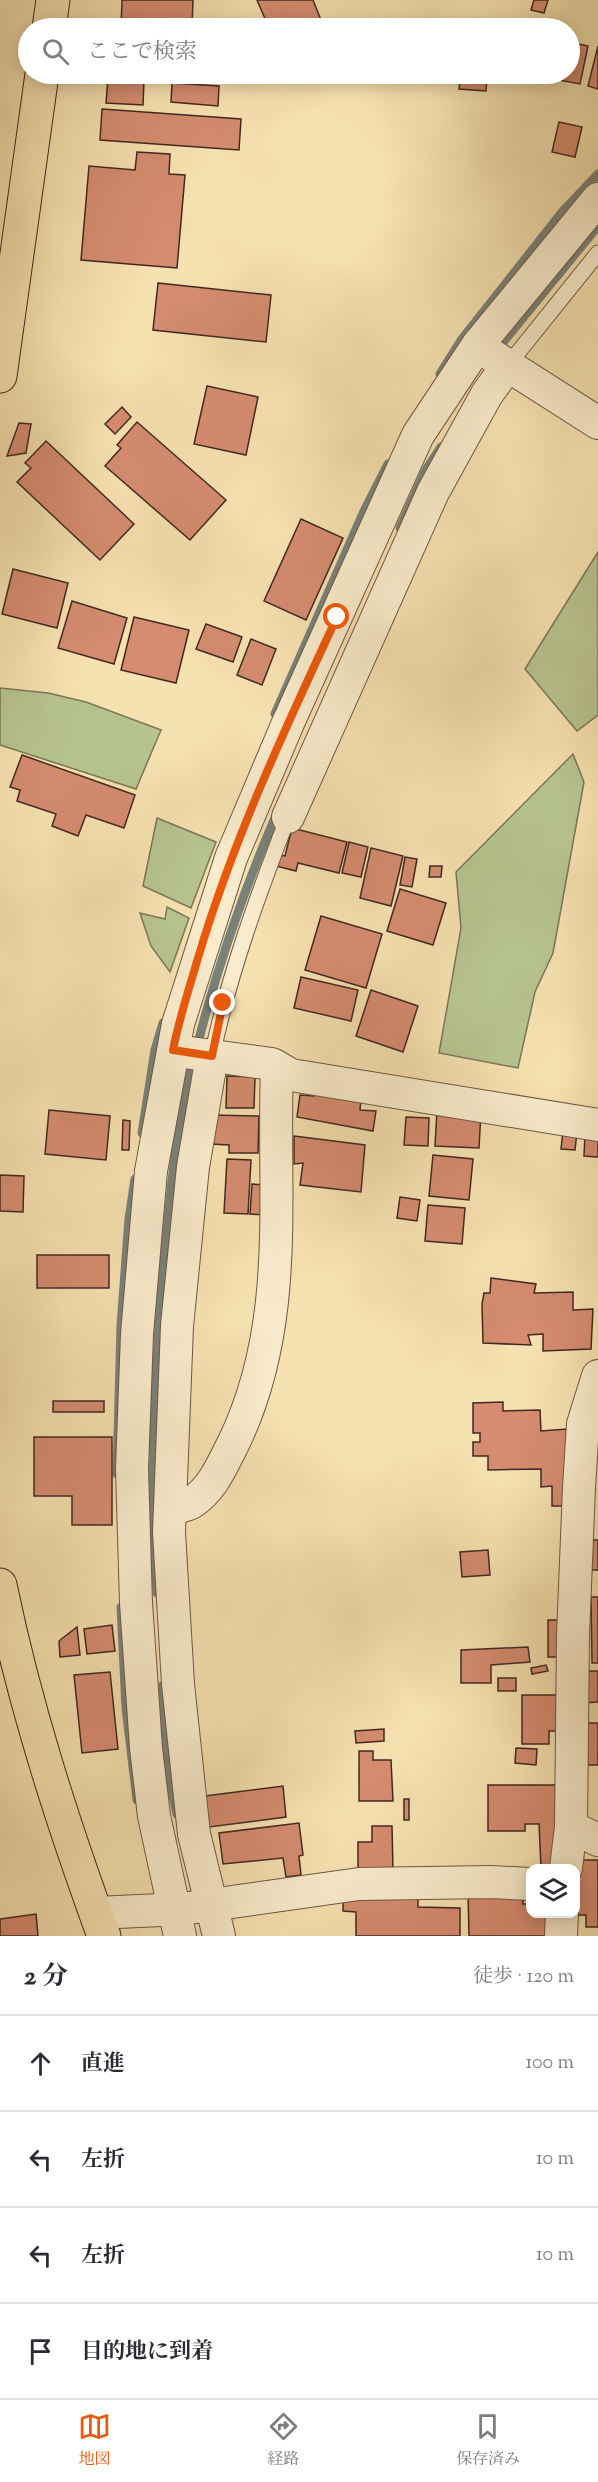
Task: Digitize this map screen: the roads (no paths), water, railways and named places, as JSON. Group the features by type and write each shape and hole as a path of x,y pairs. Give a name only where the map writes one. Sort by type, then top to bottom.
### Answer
{"highway":[{"path":"50,18 53,0"},
{"path":"0,376 41,84"},
{"path":"0,1585 14,1655 46,1771 100,1924"}],"street":[{"path":"182,1912 194,1834 178,1684 169,1532 177,1326 193,1167 194,1053 178,1024 203,939 231,858 288,723 418,435 493,355 598,200"},
{"path":"493,355 598,423"},
{"path":"288,817 434,492 487,394 493,355"},
{"path":"194,1053 272,1064 291,1075 598,1125"},
{"path":"194,1053 151,1171 137,1334 132,1469 136,1603 146,1748 154,1816 182,1912 219,1936"},
{"path":"170,1509 191,1503 215,1480 246,1418 266,1344 274,1295 278,1224 277,1067"},
{"path":"569,1864 584,1834 573,1635 583,1424 598,1376"},
{"path":"100,1924 315,1888 359,1884 491,1882 526,1884"},
{"path":"561,1936 562,1918"}],"lane":[{"path":"493,355 598,253"},
{"path":"194,1053 223,1003 256,901 288,817"}],"waterway":[{"path":"440,374 462,339 563,211 598,174"},
{"path":"495,352 598,226"},
{"path":"400,528 426,470 441,447"},
{"path":"275,714 364,511 388,464"},
{"path":"157,1593 154,1508 156,1380 161,1295 179,1128 187,1087 215,981 250,878 278,811"},
{"path":"142,1133 155,1050 163,1023"},
{"path":"117,1474 121,1325 129,1219 135,1179"},
{"path":"121,1607 126,1708 137,1800"},
{"path":"163,1685 168,1771 177,1814"}]}
